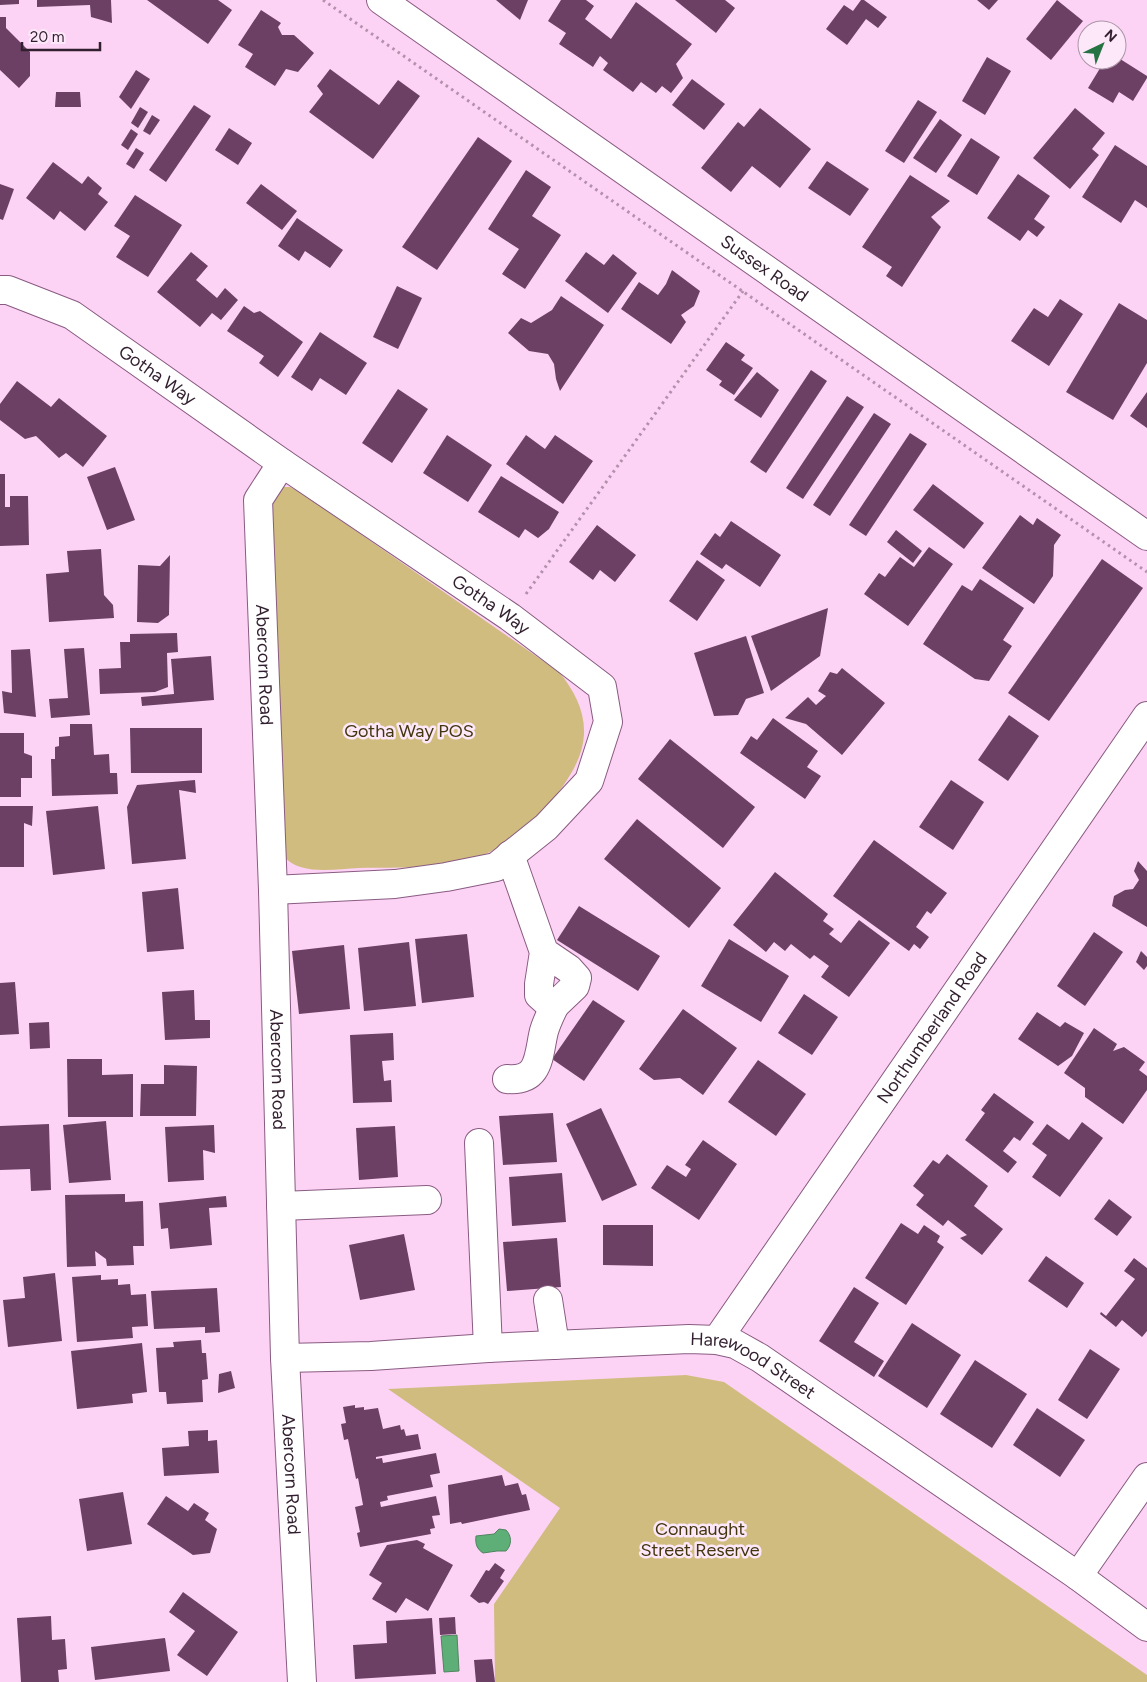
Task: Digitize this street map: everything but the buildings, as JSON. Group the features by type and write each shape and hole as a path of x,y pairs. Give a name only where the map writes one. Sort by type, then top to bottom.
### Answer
{"street":[{"name":"Sussex Road","path":"381,0 1147,536"},
{"name":"Gotha Way","path":"0,290 8,290 72,315 282,463 510,617 602,687 608,722 589,781 546,827 496,867 446,877 395,884 273,890"},
{"name":"Abercorn Road","path":"282,463 258,500 273,890 285,1358 302,1682"},
{"name":"Northumberland Road","path":"717,1340 1147,716"},
{"path":"507,1079 518,1080 529,1076 536,1065 548,1020 555,1005 575,986 576,978 569,969 544,952 510,855"},
{"path":"479,1143 488,1348"},
{"path":"282,1206 427,1200"},
{"path":"548,1300 554,1345"},
{"name":"Harewood Street","path":"285,1358 371,1356 488,1348 689,1339 717,1340 735,1344 760,1358 1078,1576 1147,1627"},
{"path":"1078,1576 1147,1477"}],"path":[{"path":"323,0 1147,572"},
{"path":"510,617 761,266"}],"green space":[{"name":"Gotha Way POS","path":"280,487 290,487 300,492 559,672 569,686 578,701 584,725 583,744 576,764 565,783 532,825 502,846 468,860 422,867 318,870 299,866 283,856 270,491"},
{"name":"Connaught Street Reserve","path":"686,1375 724,1382 1147,1675 1147,1682 495,1682 494,1604 560,1508 388,1389"}],"shaded area":[{"path":"499,1529 506,1530 509,1535 510,1543 508,1549 506,1551 483,1553 479,1550 476,1536 494,1534"},
{"path":"457,1635 459,1671 444,1672 441,1636"}]}
